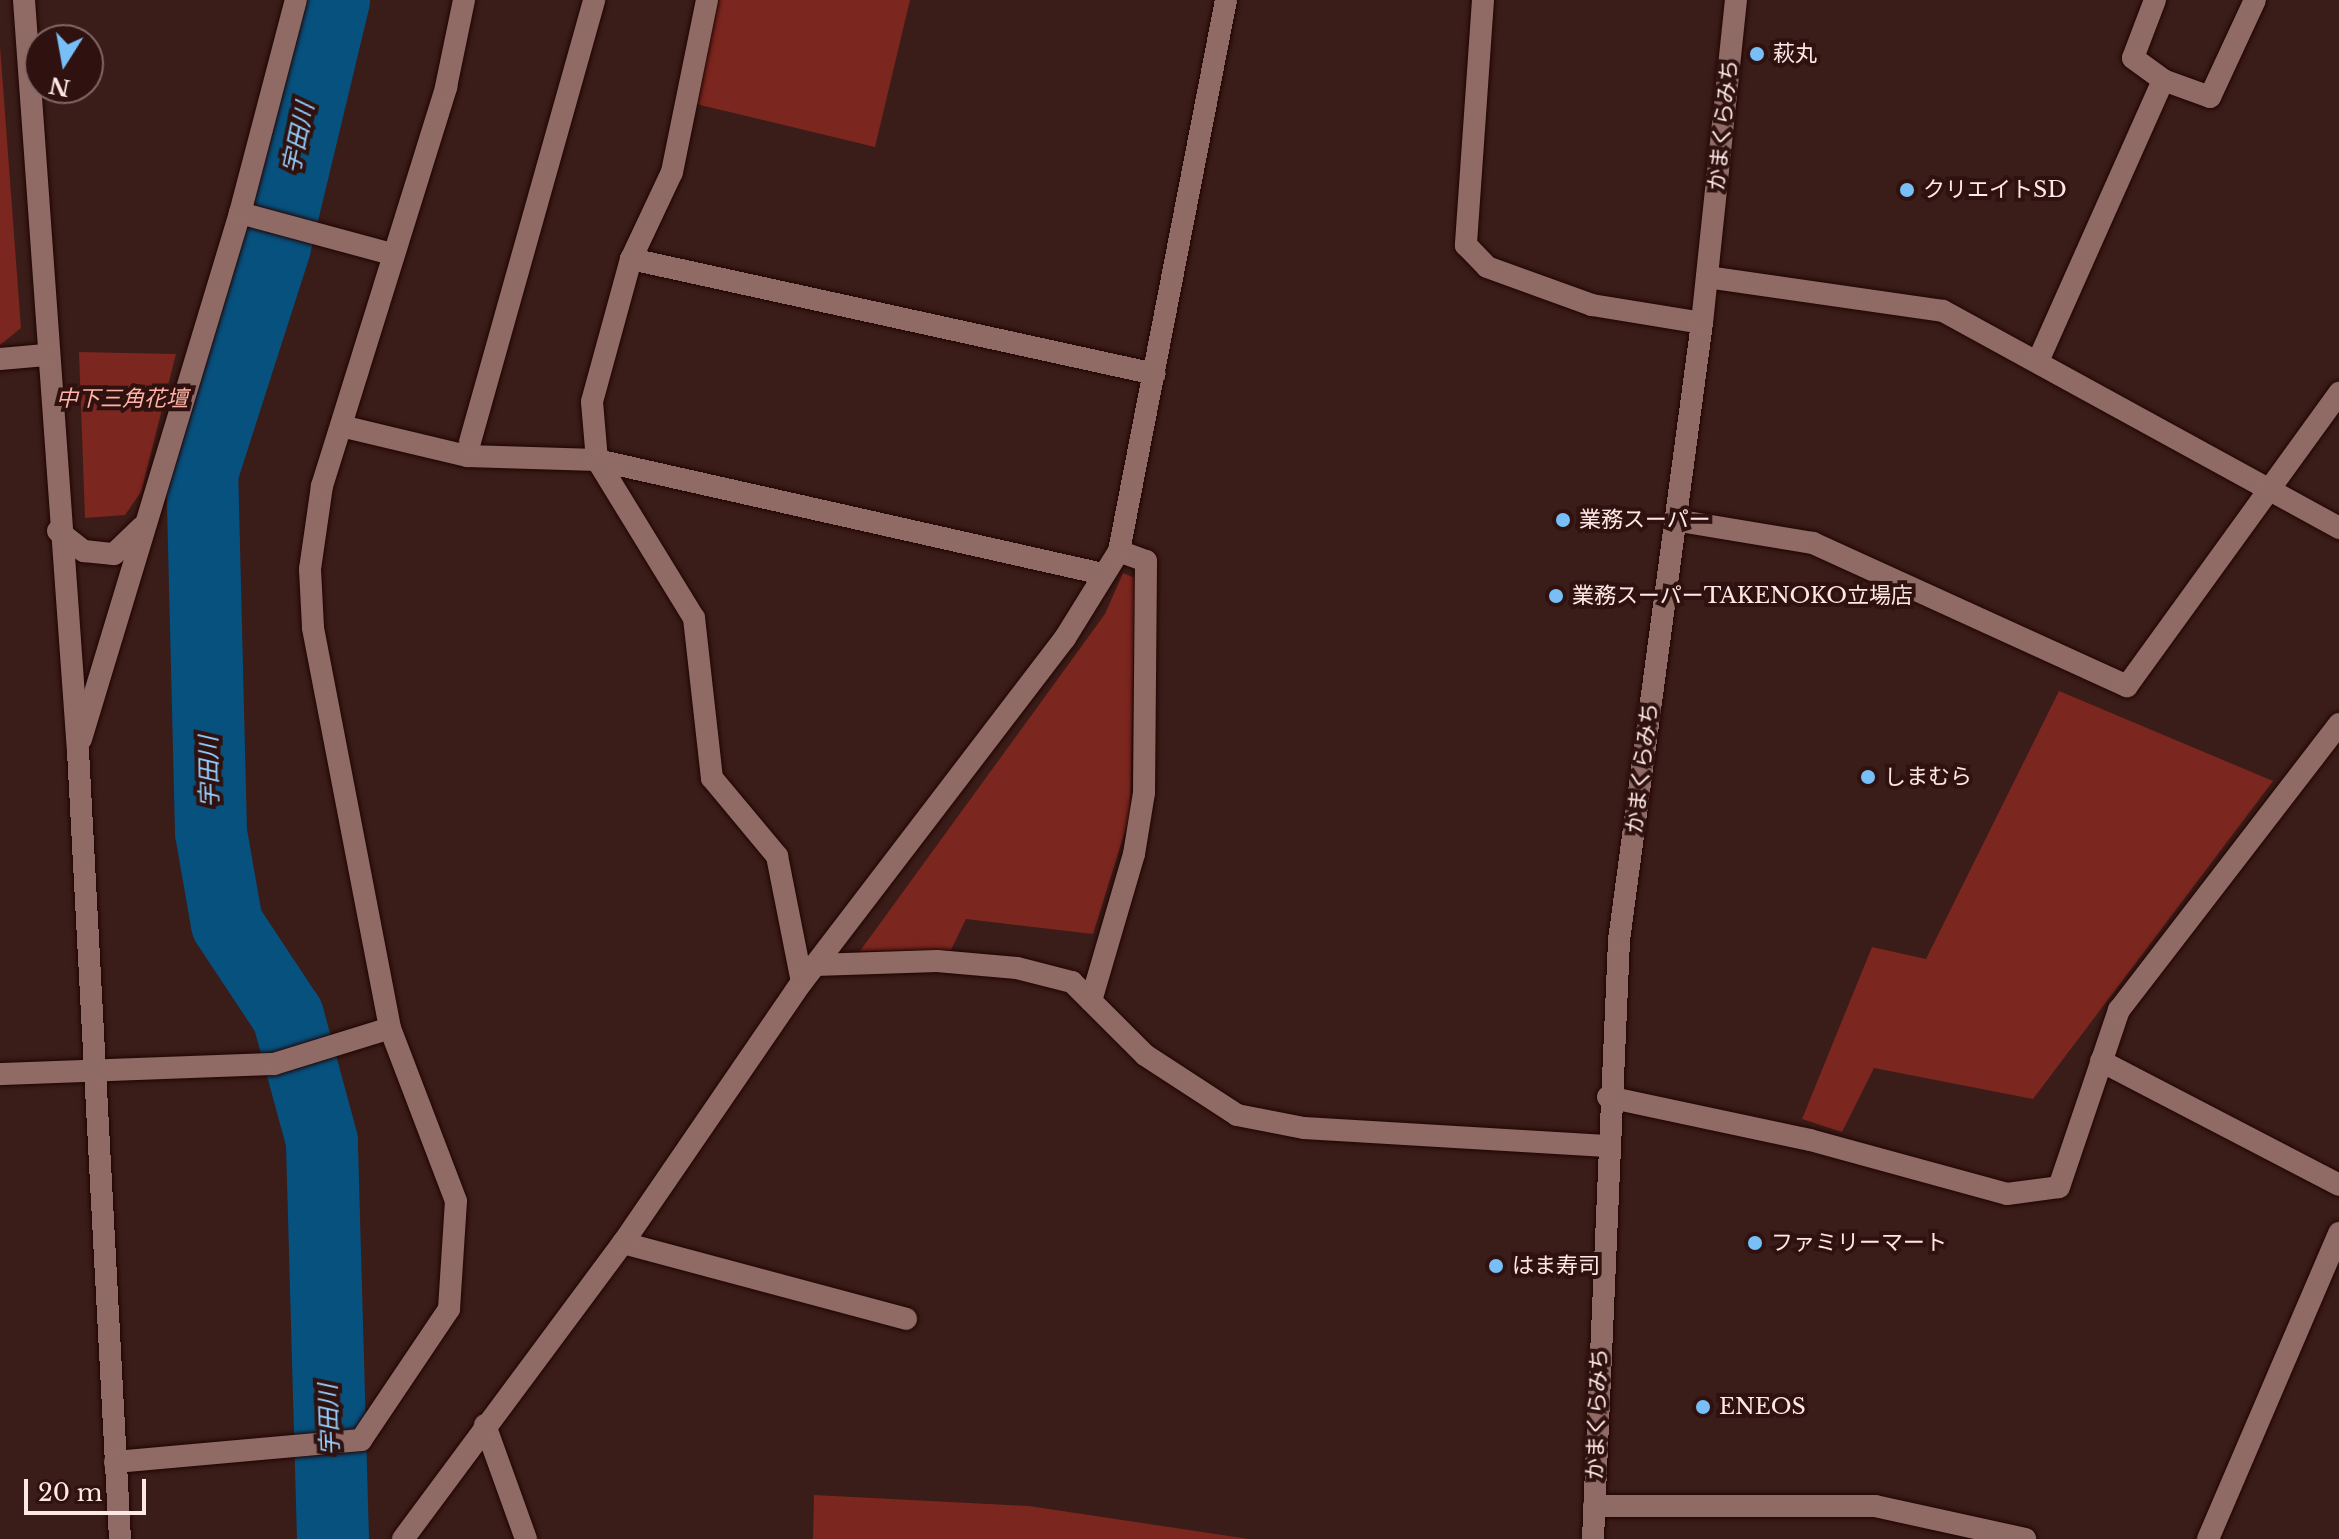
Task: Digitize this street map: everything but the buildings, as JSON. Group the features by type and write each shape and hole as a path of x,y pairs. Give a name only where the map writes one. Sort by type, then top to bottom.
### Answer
{"street":[{"path":"24,0 58,531 78,751 90,1072 120,1539"},
{"path":"78,751 143,526 240,213 296,0"},
{"path":"115,1462 361,1440 412,1372 449,1309 455,1286 456,1201 390,1028 313,627 312,529 392,254 446,87 464,0"},
{"path":"470,442 594,0"},
{"path":"707,0 672,172 631,259 592,402 597,460 694,618 712,778 777,856 808,973"},
{"path":"403,1539 623,1243 808,973 1065,638 1119,551 1226,0"},
{"path":"1483,0 1466,245 1487,267 1592,305 1702,323"},
{"name":"かまくらみち","path":"1593,1539 1608,1097 1619,940 1702,323 1736,0"},
{"path":"2155,0 2133,58 2163,80 2210,97 2255,0"},
{"path":"2039,359 2163,80"},
{"path":"240,213 392,254"},
{"path":"631,259 1155,374"},
{"path":"1707,277 1943,311 2039,359 2269,485 2339,528"},
{"path":"0,359 46,355"},
{"path":"1674,520 1813,543 2127,686 2269,485 2339,393"},
{"path":"341,426 467,456 597,460 1103,574"},
{"path":"58,531 84,551 114,554 143,526"},
{"path":"1091,1001 1134,854 1144,793 1146,561 1119,551"},
{"path":"1608,1097 2024,1196 2066,1179 2119,1010 2339,724"},
{"path":"808,973 1017,968 1072,982 1145,1055 1237,1115 1304,1128 1606,1146"},
{"path":"0,1074 274,1064 390,1028"},
{"path":"2101,1061 2339,1185"},
{"path":"2208,1539 2339,1233"},
{"path":"623,1243 906,1319"},
{"path":"485,1425 527,1539"},
{"path":"1594,1506 1875,1506 1948,1529 2025,1539"}],"green space":[{"path":"716,0 910,0 875,147 696,104"},
{"path":"0,46 21,328 0,345"},
{"name":"中下三角花壇","path":"79,352 176,354 141,492 125,515 85,518"},
{"path":"1123,573 1135,578 1130,815 1093,934 966,919 951,950 860,951 1105,614"},
{"path":"2059,691 2273,781 2033,1099 1874,1068 1842,1132 1802,1119 1872,947 1926,959"},
{"path":"814,1495 1029,1506 1249,1539 813,1539"}],"waterway":[{"name":"宇田川","path":"333,1539 322,1141 288,1016 227,924 211,832 202,474 275,246 334,0"}],"place":[{"name":"萩丸","path":"1757,54"},
{"name":"クリエイトSD","path":"1907,190"},
{"name":"業務スーパー","path":"1563,520"},
{"name":"業務スーパーTAKENOKO立場店","path":"1556,596"},
{"name":"しまむら","path":"1868,777"},
{"name":"ファミリーマート","path":"1755,1243"},
{"name":"はま寿司","path":"1496,1266"},
{"name":"ENEOS","path":"1703,1407"}]}
